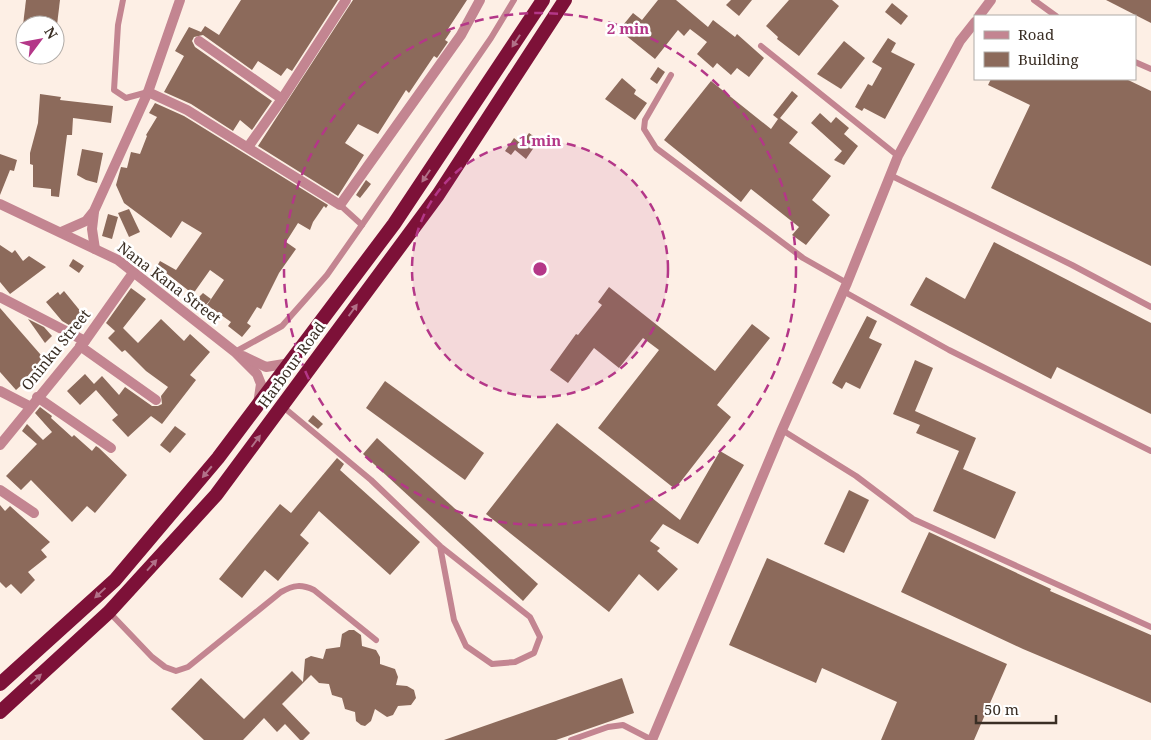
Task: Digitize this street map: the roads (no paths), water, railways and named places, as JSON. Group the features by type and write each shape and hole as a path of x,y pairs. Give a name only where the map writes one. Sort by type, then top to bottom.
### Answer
{"highway":[{"name":"Harbour Road","path":"0,684 115,580 212,466 394,224 543,0"},
{"name":"Harbour Road","path":"0,712 109,612 216,495 438,195 565,0"}],"street":[{"path":"61,232 86,221 94,211 148,92 180,0"},
{"path":"248,147 282,99 346,0"},
{"path":"148,92 187,110 340,205 461,35 480,0"},
{"path":"980,15 991,0"},
{"path":"652,740 667,709 782,430 845,287 898,156 960,41 974,23"},
{"path":"199,41 282,99"},
{"name":"Nana Kana Street","path":"0,204 118,260 236,352"},
{"path":"94,211 92,229 95,249"},
{"name":"Oninku Street","path":"0,445 29,406 82,343 133,273"},
{"path":"0,297 82,343 156,400"},
{"path":"236,352 266,367 290,363"},
{"path":"236,352 257,374 261,384 257,406"},
{"path":"0,391 29,406"},
{"path":"37,397 111,448"},
{"path":"0,490 34,514"}],"lane":[{"path":"123,0 118,25 114,90 126,98 148,92"},
{"path":"236,352 282,326 327,275 491,38 514,0"},
{"path":"1034,0 1055,15"},
{"path":"761,46 898,156"},
{"path":"1136,62 1151,69"},
{"path":"671,76 645,120 644,129 656,148 803,258 845,287 949,350 1151,451"},
{"path":"890,176 1072,265 1151,307"},
{"path":"340,205 362,225"},
{"path":"282,406 371,480 440,546 530,616 540,637 534,653 515,662 492,664 466,646 454,620 440,546"},
{"path":"782,430 856,476 913,519 1151,628"},
{"path":"109,612 152,657 165,667 176,671 188,667 281,592 292,586 302,585 314,590 376,640"},
{"path":"571,740 616,725 622,725 652,740"}]}
